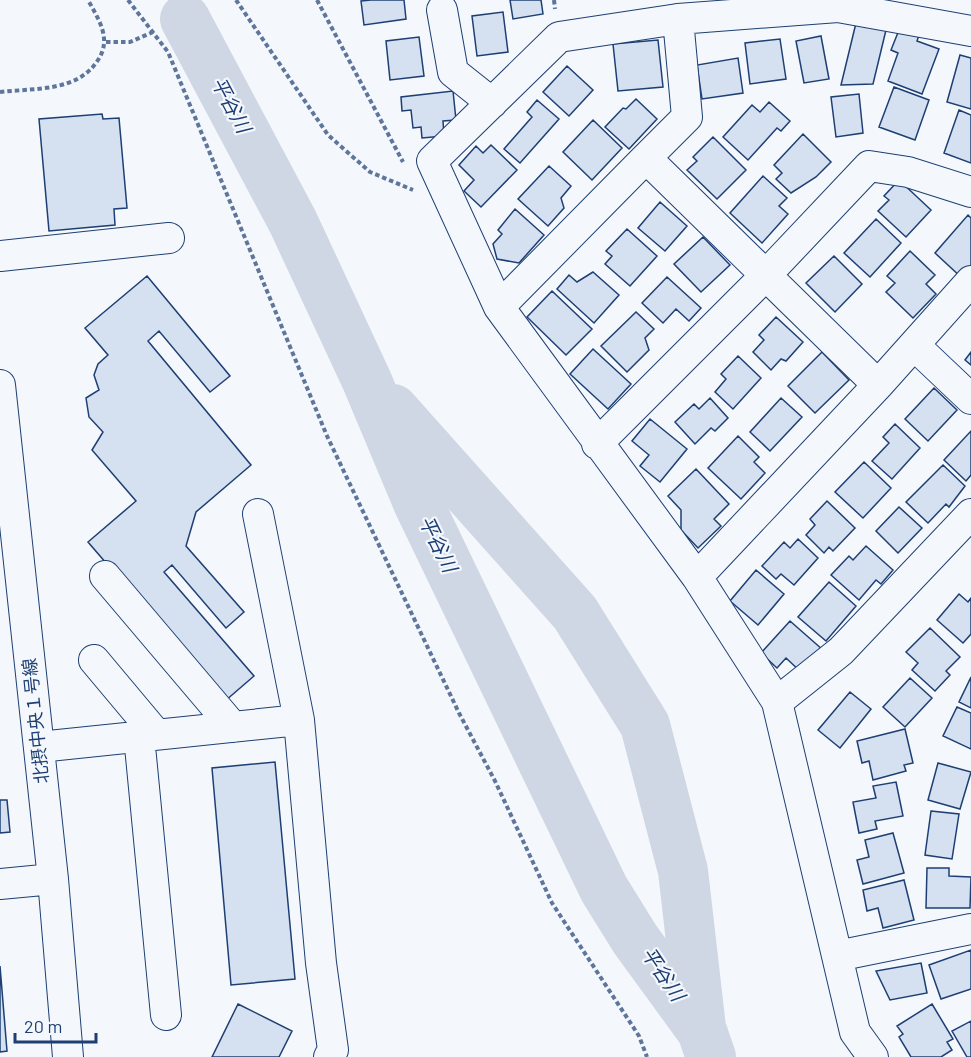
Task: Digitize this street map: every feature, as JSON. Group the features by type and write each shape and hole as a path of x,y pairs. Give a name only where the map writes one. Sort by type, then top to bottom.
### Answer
{"street":[{"path":"873,1057 855,1032 777,702 697,577 597,444 499,307 432,160 559,37 678,18 838,7 971,31"},
{"path":"442,10 453,72 492,103"},
{"path":"499,307 687,117 678,18"},
{"path":"646,158 878,385"},
{"path":"597,444 765,276 869,166 908,172 971,192"},
{"path":"0,256 169,238"},
{"path":"697,577 878,385 971,281"},
{"path":"914,345 971,399"},
{"name":"北摂中央１号線","path":"0,385 53,879 68,1057"},
{"path":"258,514 299,720 321,963 333,1050 329,1057"},
{"path":"777,702 841,651 971,514"},
{"path":"105,576 233,727"},
{"path":"94,660 148,735 166,1014"},
{"path":"39,747 299,720"},
{"path":"0,884 53,879"},
{"path":"837,956 971,929"}],"path":[{"path":"0,92 69,84 89,74 104,51 106,42 100,21 88,0"},
{"path":"128,0 168,52 327,436 552,903 639,1036 647,1057"},
{"path":"236,0 328,135 370,172 420,193 414,183"},
{"path":"317,0 404,163"},
{"path":"106,42 130,42 153,32"}],"building":[{"path":"404,0 406,19 364,25 361,1"},
{"path":"510,0 541,0 543,14 513,19"},
{"path":"503,12 508,52 477,56 472,16"},
{"path":"856,23 886,30 873,84 841,85"},
{"path":"901,25 920,32 917,41 939,49 922,94 888,81 898,53 891,50"},
{"path":"821,36 829,79 804,83 796,41"},
{"path":"419,37 424,76 390,80 386,41"},
{"path":"780,39 786,79 750,84 745,43"},
{"path":"658,40 663,87 618,91 613,44"},
{"path":"960,55 971,58 971,109 947,102"},
{"path":"738,58 743,93 702,99 697,65"},
{"path":"567,66 593,90 569,116 543,92"},
{"path":"894,87 929,100 915,140 879,127"},
{"path":"453,91 456,120 443,121 444,136 422,138 421,127 413,128 411,110 402,111 401,97"},
{"path":"859,94 863,133 836,137 831,97"},
{"path":"636,99 657,119 629,149 605,127 623,108 626,109"},
{"path":"537,100 559,119 520,163 504,149 532,117 527,112"},
{"path":"769,102 790,121 781,131 777,128 748,160 723,137 752,105 760,112"},
{"path":"959,110 971,115 971,163 944,153"},
{"path":"102,114 103,119 119,118 127,208 114,209 115,225 49,231 39,119"},
{"path":"593,120 622,148 592,180 563,152"},
{"path":"803,134 831,162 816,177 791,193 776,179 782,173 774,165"},
{"path":"713,137 746,170 717,199 687,170 697,161 693,157"},
{"path":"491,145 517,170 481,207 464,191 474,180 459,165 476,146 483,153"},
{"path":"549,166 571,186 561,198 564,208 548,226 518,199"},
{"path":"763,176 787,198 779,206 788,214 762,243 730,213"},
{"path":"899,180 931,210 906,237 878,211 889,200 884,196"},
{"path":"660,202 687,226 665,251 638,228"},
{"path":"515,209 544,235 519,263 497,259 493,244 502,234 498,230"},
{"path":"968,215 971,218 971,270 963,279 935,253"},
{"path":"876,219 901,243 870,277 844,253"},
{"path":"627,229 657,256 630,286 605,264 612,256 606,251"},
{"path":"703,237 730,265 701,292 674,264"},
{"path":"910,251 935,275 926,284 936,294 913,318 886,292 895,283 887,276"},
{"path":"834,256 862,284 835,312 806,283"},
{"path":"593,272 619,295 594,323 557,289 569,275 577,282"},
{"path":"147,276 230,376 210,392 159,331 148,341 251,465 196,512 186,546 244,612 226,628 172,565 164,572 254,676 225,701 88,542 136,501 92,450 103,432 89,417 86,398 99,390 94,375 98,364 108,355 85,328"},
{"path":"667,277 701,308 689,321 676,309 663,323 642,303"},
{"path":"552,291 592,329 566,355 527,317"},
{"path":"636,312 654,329 645,338 649,350 627,372 601,346"},
{"path":"776,317 803,342 786,361 781,359 771,370 753,352 764,340 759,335"},
{"path":"593,349 631,384 608,409 570,374"},
{"path":"822,352 849,380 815,413 788,386"},
{"path":"971,352 971,365 965,360"},
{"path":"738,356 761,378 733,409 715,392 726,379 721,374"},
{"path":"934,388 957,410 928,441 905,419"},
{"path":"710,398 728,418 715,431 711,428 695,444 675,422 694,404 699,409"},
{"path":"781,398 802,417 770,451 750,432"},
{"path":"650,419 687,449 660,482 640,466 649,455 632,441"},
{"path":"895,424 920,448 892,479 872,461 889,443 883,437"},
{"path":"971,431 971,475 966,481 944,460"},
{"path":"738,436 759,457 754,462 765,473 741,499 708,468"},
{"path":"864,462 891,488 863,518 835,492"},
{"path":"943,465 965,486 949,507 946,504 928,523 906,502"},
{"path":"696,469 729,504 714,519 721,526 698,548 681,530 681,510 668,496"},
{"path":"827,501 855,528 833,551 829,547 824,553 806,535 815,525 810,519"},
{"path":"899,507 922,528 898,553 876,531"},
{"path":"798,539 818,558 794,585 781,574 776,579 762,566 784,542 790,548"},
{"path":"866,546 893,570 881,584 876,580 859,600 831,575 849,556 853,560"},
{"path":"756,570 784,594 758,625 730,601"},
{"path":"829,582 856,606 826,641 798,617"},
{"path":"959,594 968,602 971,598 971,634 963,643 937,620"},
{"path":"790,621 823,650 802,673 786,658 777,668 761,653"},
{"path":"930,628 960,657 946,671 950,675 935,691 912,670 918,663 906,652"},
{"path":"971,677 971,708 959,702"},
{"path":"910,678 932,698 905,727 883,707"},
{"path":"850,692 871,709 840,748 818,730"},
{"path":"957,707 971,713 971,749 943,736"},
{"path":"905,729 913,763 904,765 906,771 873,780 869,761 862,763 857,741"},
{"path":"275,762 295,979 231,985 212,768"},
{"path":"938,763 971,772 960,809 928,800"},
{"path":"896,782 903,816 875,821 877,829 859,833 853,802 876,798 873,786"},
{"path":"0,800 7,800 10,832 0,833"},
{"path":"931,811 959,814 952,859 925,855"},
{"path":"893,833 904,873 863,884 857,860 869,857 865,840"},
{"path":"927,868 949,868 949,876 971,877 970,908 926,908"},
{"path":"904,880 914,920 883,928 878,908 867,911 863,890"},
{"path":"971,950 971,989 941,999 929,965"},
{"path":"921,963 927,993 890,1000 876,971"},
{"path":"0,966 7,1051 0,1052"},
{"path":"238,1004 292,1031 279,1057 212,1057"},
{"path":"932,1004 953,1039 947,1042 952,1050 941,1057 911,1057 899,1037 903,1034 897,1026"},
{"path":"971,1021 971,1057 967,1057 952,1031"}],"waterway":[{"name":"平谷川","path":"185,19 293,222 367,381 419,505 604,889 635,939 702,1031 711,1057"},
{"path":"393,409 575,613 645,725 683,871 701,1028"}]}
